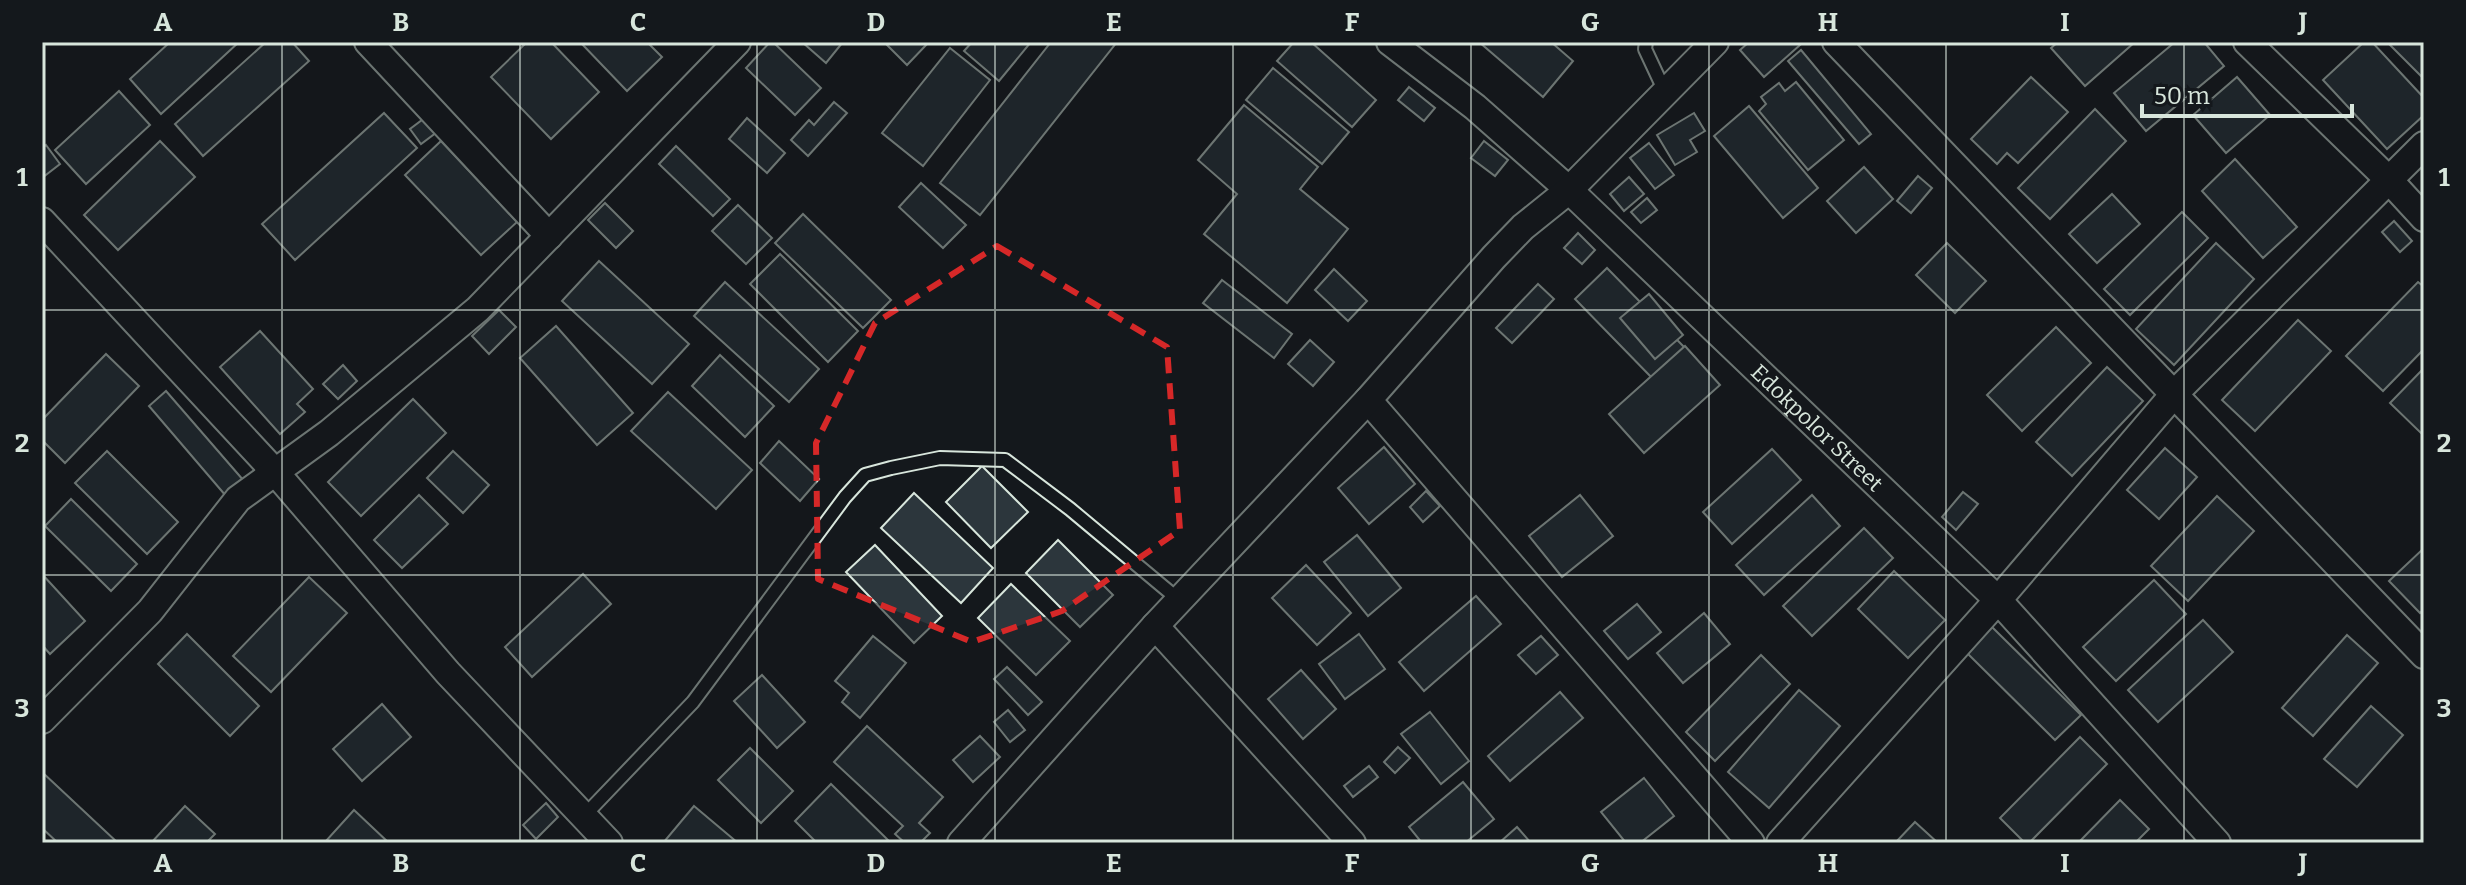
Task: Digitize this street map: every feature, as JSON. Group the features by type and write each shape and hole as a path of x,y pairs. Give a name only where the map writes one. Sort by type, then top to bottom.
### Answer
{"street":[{"path":"368,42 549,236"},
{"path":"42,720 150,611 238,499 329,433 478,309 737,42"},
{"name":"Edokpolor Street","path":"1390,42 1475,107 1569,190 1998,600 2217,843"},
{"path":"961,843 1155,626 1368,400 1523,227 1569,190 1715,42"},
{"path":"1836,42 2424,655"},
{"path":"2247,42 2424,218"},
{"path":"1780,843 1998,600 2175,393 2424,145"},
{"path":"42,221 276,473 448,673 609,843"},
{"path":"1368,400 1751,843"},
{"path":"1155,626 1352,843"},
{"path":"578,843 584,816"}],"lane":[{"path":"1646,42 1645,49 1666,94"},
{"path":"584,816 693,702 845,497 865,475 940,458 1005,460 1081,517 1179,600"}],"highlighted area":[{"path":"997,246 1167,347 1180,530 1062,611 972,642 818,579 816,443 875,323"}],"building":[{"path":"170,42 239,42 161,114 130,79"},
{"path":"266,42 292,42 309,61 203,156 175,124"},
{"path":"527,42 551,42 599,92 551,139 491,77"},
{"path":"580,42 647,42 662,57 627,91"},
{"path":"770,42 821,88 795,115 746,68"},
{"path":"802,42 843,42 826,63"},
{"path":"884,42 929,42 907,65"},
{"path":"972,42 1031,42 999,81 964,51"},
{"path":"1051,42 1117,42 980,215 940,183"},
{"path":"1294,42 1311,42 1376,100 1352,127 1277,61"},
{"path":"1479,42 1551,42 1573,61 1543,97"},
{"path":"1749,42 1797,42 1800,45 1764,77 1740,50"},
{"path":"2058,42 2135,42 2085,86 2051,48"},
{"path":"2175,42 2204,42 2224,66 2146,131 2114,93"},
{"path":"2364,42 2372,42 2424,98 2424,115 2387,149 2323,80"},
{"path":"2387,42 2424,42 2424,79"},
{"path":"950,48 990,80 923,166 882,133"},
{"path":"1801,50 1871,134 1859,144 1788,61"},
{"path":"1273,68 1349,132 1322,164 1246,100"},
{"path":"2031,77 2068,112 2018,163 2007,153 1997,164 1971,139"},
{"path":"2237,77 2270,115 2226,153 2193,115"},
{"path":"1796,82 1844,140 1808,170 1759,111 1766,104 1761,97 1779,83 1785,91"},
{"path":"1409,87 1435,108 1424,121 1398,100"},
{"path":"119,91 150,125 86,184 55,150"},
{"path":"834,102 847,113 808,156 791,140 809,120 814,125"},
{"path":"1244,105 1318,167 1300,189 1348,229 1287,303 1204,234 1237,194 1198,160"},
{"path":"1749,106 1818,188 1783,218 1714,136"},
{"path":"2095,109 2126,141 2050,219 2018,188"},
{"path":"384,113 417,148 295,260 262,224"},
{"path":"1694,113 1705,131 1690,140 1697,152 1675,165 1657,135"},
{"path":"426,117 437,132 421,144 410,129"},
{"path":"747,118 785,153 767,173 729,139"},
{"path":"160,141 195,177 118,250 84,215"},
{"path":"441,141 517,222 481,255 405,175"},
{"path":"1484,141 1508,160 1495,176 1471,158"},
{"path":"1649,143 1674,175 1655,189 1630,158"},
{"path":"46,145 60,164 42,178 42,148"},
{"path":"676,146 730,199 713,216 659,164"},
{"path":"2235,159 2297,227 2263,258 2202,191"},
{"path":"1864,167 1893,199 1856,233 1827,201"},
{"path":"1918,176 1932,188 1911,213 1897,201"},
{"path":"1629,177 1644,194 1624,211 1610,194"},
{"path":"921,183 966,225 943,248 899,207"},
{"path":"2112,194 2140,224 2097,263 2069,234"},
{"path":"1647,198 1657,210 1641,223 1631,212"},
{"path":"605,203 633,231 616,248 588,220"},
{"path":"738,205 772,238 746,264 712,231"},
{"path":"2182,212 2208,238 2130,315 2104,289"},
{"path":"803,214 891,300 863,328 775,243"},
{"path":"2394,221 2412,241 2400,252 2382,232"},
{"path":"1578,233 1595,250 1582,264 1564,248"},
{"path":"1947,243 1986,281 1955,313 1916,275"},
{"path":"2216,243 2254,279 2174,365 2136,329"},
{"path":"780,254 858,331 828,362 750,284"},
{"path":"599,261 689,344 652,384 562,301"},
{"path":"1607,268 1687,350 1655,381 1575,299"},
{"path":"1334,269 1367,301 1348,321 1315,290"},
{"path":"1222,280 1292,334 1274,358 1203,303"},
{"path":"725,282 819,369 789,402 694,316"},
{"path":"2418,282 2424,287 2424,349 2383,391 2346,356"},
{"path":"1538,284 1554,299 1512,343 1496,328"},
{"path":"1649,294 1683,335 1655,359 1620,318"},
{"path":"499,310 516,327 489,354 472,336"},
{"path":"2298,320 2331,351 2255,431 2222,400"},
{"path":"556,326 633,413 597,445 520,358"},
{"path":"2056,327 2091,363 2022,431 1987,395"},
{"path":"260,331 313,389 297,404 305,412 280,434 220,367"},
{"path":"1310,340 1334,362 1313,386 1288,364"},
{"path":"1685,346 1720,385 1644,453 1609,414"},
{"path":"106,354 139,386 65,463 42,440 42,420"},
{"path":"720,355 774,406 745,437 692,386"},
{"path":"343,365 357,381 338,399 323,384"},
{"path":"2107,367 2143,401 2072,476 2036,442"},
{"path":"2424,368 2424,436 2390,403"},
{"path":"166,391 244,481 226,496 149,406"},
{"path":"668,392 752,470 716,509 631,431"},
{"path":"413,399 446,433 361,516 328,482"},
{"path":"779,441 819,479 800,501 760,463"},
{"path":"1384,447 1415,484 1369,524 1338,488"},
{"path":"2165,448 2197,477 2159,519 2127,490"},
{"path":"1772,449 1801,480 1732,544 1703,512"},
{"path":"107,451 178,522 147,554 75,483"},
{"path":"453,451 489,485 463,513 427,478"},
{"path":"982,466 1028,512 991,548 946,502"},
{"path":"1426,491 1440,506 1423,522 1410,507"},
{"path":"1963,492 1978,504 1956,530 1942,517"},
{"path":"914,493 993,568 961,603 881,528"},
{"path":"419,495 448,524 402,568 374,540"},
{"path":"1580,495 1613,536 1562,577 1529,536"},
{"path":"1812,495 1840,526 1764,595 1736,565"},
{"path":"2217,496 2254,531 2188,601 2151,566"},
{"path":"71,499 137,564 111,591 45,526"},
{"path":"1864,528 1893,558 1812,636 1783,606"},
{"path":"1357,535 1401,588 1368,616 1324,562"},
{"path":"1058,540 1113,595 1080,627 1026,573"},
{"path":"875,545 942,616 914,643 846,572"},
{"path":"2424,548 2424,609 2420,613 2389,581"},
{"path":"1306,565 1351,613 1317,645 1272,598"},
{"path":"1894,571 1945,620 1908,658 1858,609"},
{"path":"42,574 85,621 50,654 42,645"},
{"path":"583,574 611,604 532,677 505,647"},
{"path":"309,577 347,613 271,692 233,656"},
{"path":"2154,580 2186,614 2116,681 2083,647"},
{"path":"1011,584 1070,641 1036,675 978,618"},
{"path":"1476,596 1501,624 1424,691 1399,662"},
{"path":"1637,604 1661,632 1628,659 1604,631"},
{"path":"1704,613 1730,644 1683,683 1657,653"},
{"path":"2203,620 2233,652 2158,722 2128,690"},
{"path":"1992,627 2081,715 2055,740 1966,652"},
{"path":"187,634 259,706 230,736 158,664"},
{"path":"1359,634 1385,669 1345,699 1319,664"},
{"path":"2347,635 2378,663 2313,736 2282,708"},
{"path":"873,636 906,663 860,718 842,702 849,693 835,681"},
{"path":"1541,636 1558,655 1536,674 1518,655"},
{"path":"1761,655 1790,684 1715,761 1686,732"},
{"path":"1007,667 1042,702 1028,715 994,679"},
{"path":"1301,670 1336,709 1303,739 1268,699"},
{"path":"762,675 805,722 777,748 734,701"},
{"path":"1799,690 1840,726 1769,808 1728,772"},
{"path":"1560,692 1583,718 1510,781 1488,756"},
{"path":"382,704 411,737 362,781 333,749"},
{"path":"2371,706 2403,735 2357,787 2324,759"},
{"path":"1008,710 1025,730 1010,742 994,722"},
{"path":"1430,712 1469,761 1441,784 1401,734"},
{"path":"867,726 943,797 919,823 930,833 920,843 905,843 895,834 903,826 834,762"},
{"path":"980,736 1000,757 973,782 953,760"},
{"path":"2080,737 2107,764 2029,843 2025,843 2000,818"},
{"path":"1398,747 1410,758 1395,773 1384,762"},
{"path":"750,748 793,791 761,823 718,780"},
{"path":"1369,766 1378,777 1353,797 1344,786"},
{"path":"42,772 118,843 58,843 42,828"},
{"path":"1644,778 1674,816 1640,843 1626,843 1601,812"},
{"path":"1463,782 1494,819 1465,843 1422,843 1409,827"},
{"path":"831,784 891,843 817,843 795,821"},
{"path":"2120,800 2149,829 2135,843 2078,843"},
{"path":"546,803 558,817 536,839 523,825"},
{"path":"185,806 215,834 206,843 151,843"},
{"path":"694,806 738,843 663,843"},
{"path":"354,810 389,843 325,842"},
{"path":"1915,822 1938,843 1895,843"},
{"path":"1517,827 1531,843 1499,843"}]}
